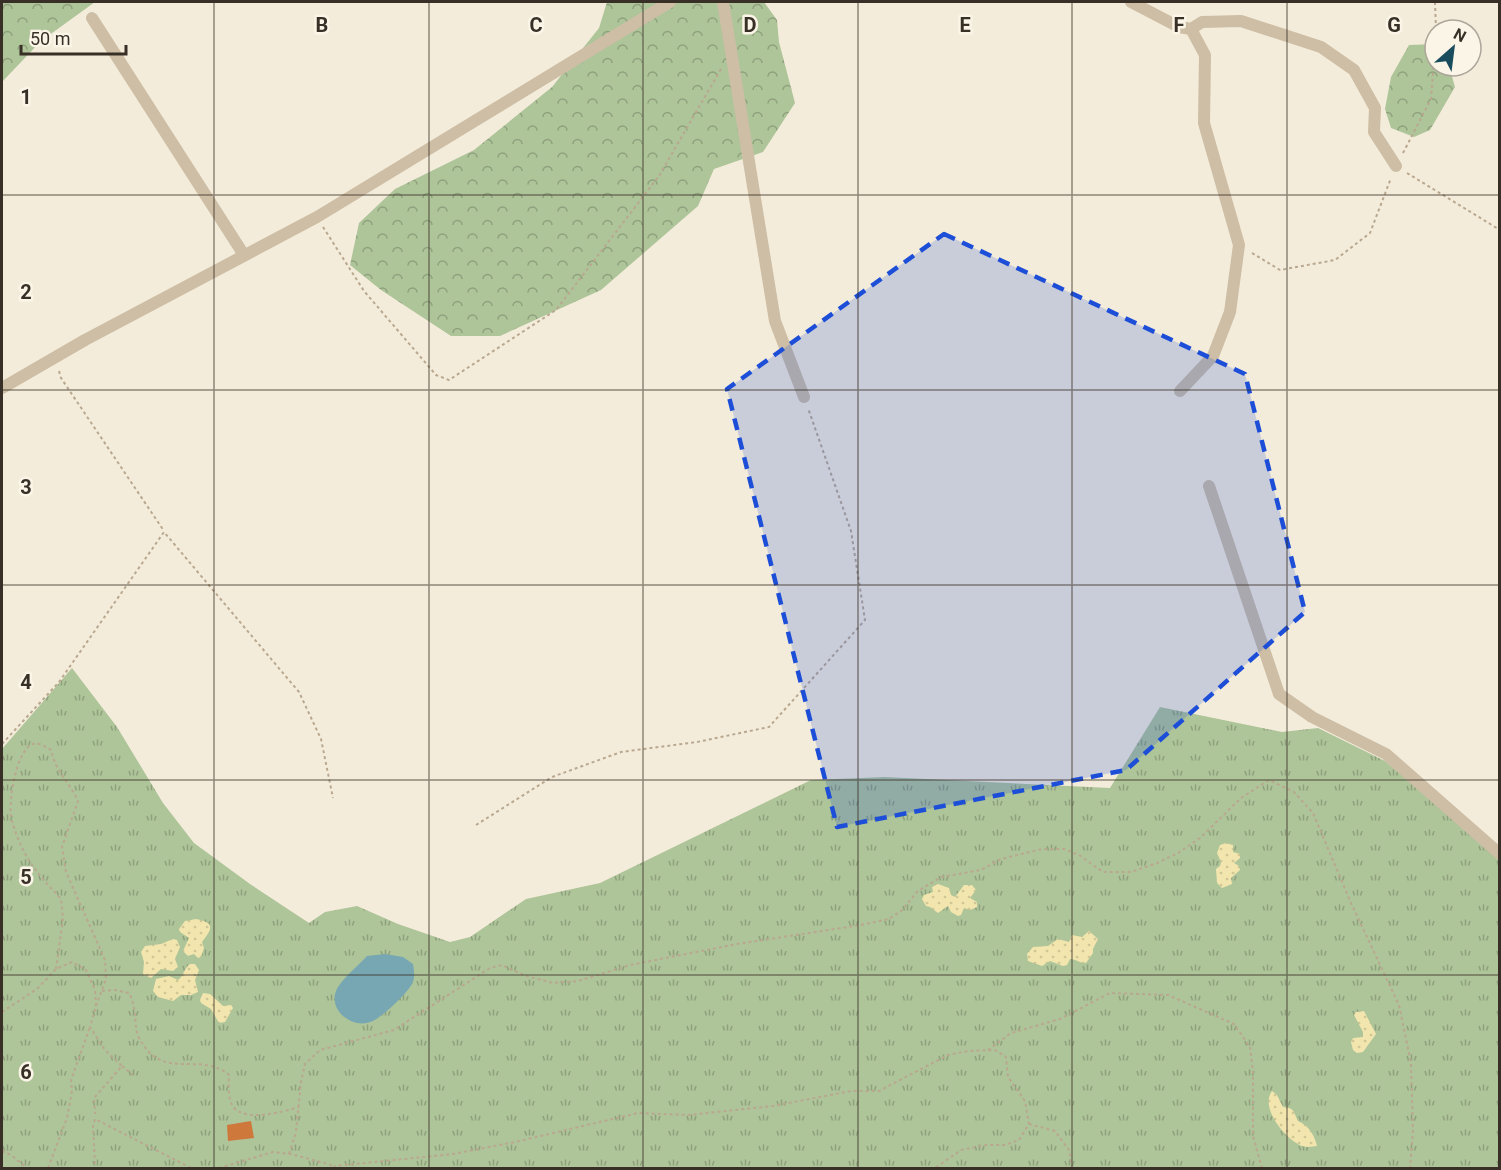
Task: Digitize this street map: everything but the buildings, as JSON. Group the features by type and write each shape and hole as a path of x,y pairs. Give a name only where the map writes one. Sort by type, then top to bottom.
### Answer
{"street":[{"path":"2,388 316,217 670,2"},
{"path":"723,2 775,321 804,397"},
{"path":"1131,2 1179,27 1191,29 1202,22 1241,21 1321,47 1354,70 1375,108 1374,132 1396,166"},
{"path":"92,18 244,255"},
{"path":"1180,391 1213,356 1230,312 1239,245 1204,123 1205,55 1191,29"},
{"path":"1209,486 1279,694 1312,717 1386,754 1500,854"}],"path":[{"path":"1435,2 1436,18"},
{"path":"316,217 364,291 436,375 448,380 556,310 659,176 731,51"},
{"path":"1239,245 1280,270 1335,260 1370,233 1396,166 1431,99 1433,78"},
{"path":"1396,166 1500,230"},
{"path":"57,356 61,378 164,532 299,692 321,739 333,798"},
{"path":"476,825 552,777 621,752 697,742 769,727 866,620 851,531 804,397"},
{"path":"2,744 59,682 164,532"},
{"path":"48,1168 67,1118 72,1091 71,1080 106,980 105,960 66,872 63,847 78,801 74,791 62,778 53,761 51,750 33,744 25,750 17,771 10,802 11,819 26,858 62,899 63,919 56,969"},
{"path":"289,1154 296,1132 305,1064 320,1050 394,1030 490,969 502,965 523,975 553,983 578,981 630,965 737,944 889,919 901,911 918,891 941,877 981,870 1001,859 1042,849 1064,849 1079,855 1103,872 1131,872 1178,853 1200,838 1241,798 1269,780 1294,792 1313,813 1351,903 1399,1005 1411,1063 1413,1131 1410,1168"},
{"path":"2,1012 37,989 56,969 72,962 86,970 95,990 96,1006"},
{"path":"102,991 115,990 129,993 134,1004 138,1037 159,1061 186,1065 211,1064 229,1075 230,1100 234,1108 242,1114 260,1115 299,1107"},
{"path":"988,1050 1011,1033 1060,1019 1110,993 1168,995 1234,1024 1250,1047 1253,1072 1253,1136 1262,1168"},
{"path":"90,1027 105,1050 133,1075"},
{"path":"219,1168 273,1152 289,1154 335,1167 453,1154 516,1142 638,1113 688,1115 773,1106 851,1091 879,1091 948,1055 968,1051 995,1050 1006,1057 1008,1077 1025,1101 1029,1124 1019,1140 1005,1145 986,1145 961,1150 935,1168"},
{"path":"95,1114 94,1098 122,1066"},
{"path":"95,1164 93,1126 95,1119 191,1168"},
{"path":"1029,1124 1054,1131 1069,1150 1072,1168"},
{"path":"2,1151 27,1168"}],"highlighted area":[{"path":"944,234 1245,374 1305,612 1126,770 837,827 727,389"}],"green space":[{"path":"2,2 95,2 41,41 2,82"},
{"path":"607,2 764,2 777,20 779,42 795,103 763,152 714,169 698,206 601,290 500,336 451,336 381,290 350,265 359,223 395,189 474,150 552,87 599,28"},
{"path":"1423,44 1423,78 1452,78 1455,87 1430,130 1414,137 1391,128 1385,109 1391,77 1409,45"},
{"path":"72,668 117,727 163,803 194,843 250,884 309,923 325,912 357,906 398,924 450,942 470,937 526,899 600,883 811,780 885,777 1110,788 1160,707 1282,732 1318,728 1385,761 1499,857 1499,1168 2,1168 2,749"}],"sand":[{"path":"1226,843 1233,845 1233,852 1240,854 1240,858 1234,863 1239,866 1240,870 1231,878 1232,884 1222,888 1217,883 1216,869 1221,862 1217,853 1220,845"},
{"path":"938,884 949,888 951,895 955,897 964,885 972,885 976,890 970,898 977,902 977,907 970,910 964,908 958,916 951,912 948,906 938,913 926,906 922,899 924,895 933,892 932,887"},
{"path":"196,919 207,922 210,927 202,942 204,948 201,957 198,958 194,954 188,956 183,951 189,938 179,929 185,921"},
{"path":"1089,931 1098,939 1086,963 1070,959 1067,965 1063,966 1050,961 1042,966 1028,961 1027,954 1033,947 1048,946 1058,939 1069,942 1072,935 1082,937"},
{"path":"173,939 177,940 180,947 175,959 178,967 173,971 161,969 151,978 143,974 144,962 141,952 145,946 161,944"},
{"path":"190,964 195,964 199,970 195,980 198,992 181,995 173,1001 158,997 153,991 156,979 169,976 178,980"},
{"path":"203,993 210,994 223,1006 231,1005 233,1008 225,1022 219,1023 211,1009 201,1003"},
{"path":"1364,1011 1376,1034 1363,1052 1357,1053 1353,1050 1351,1042 1353,1038 1363,1037 1363,1032 1354,1015 1356,1012"},
{"path":"1272,1091 1277,1095 1283,1107 1292,1109 1298,1121 1310,1131 1317,1146 1300,1145 1280,1128 1269,1105"}],"water":[{"path":"385,954 403,957 413,964 413,982 395,1004 373,1021 357,1023 349,1020 338,1010 335,1003 338,987 367,956"}]}
